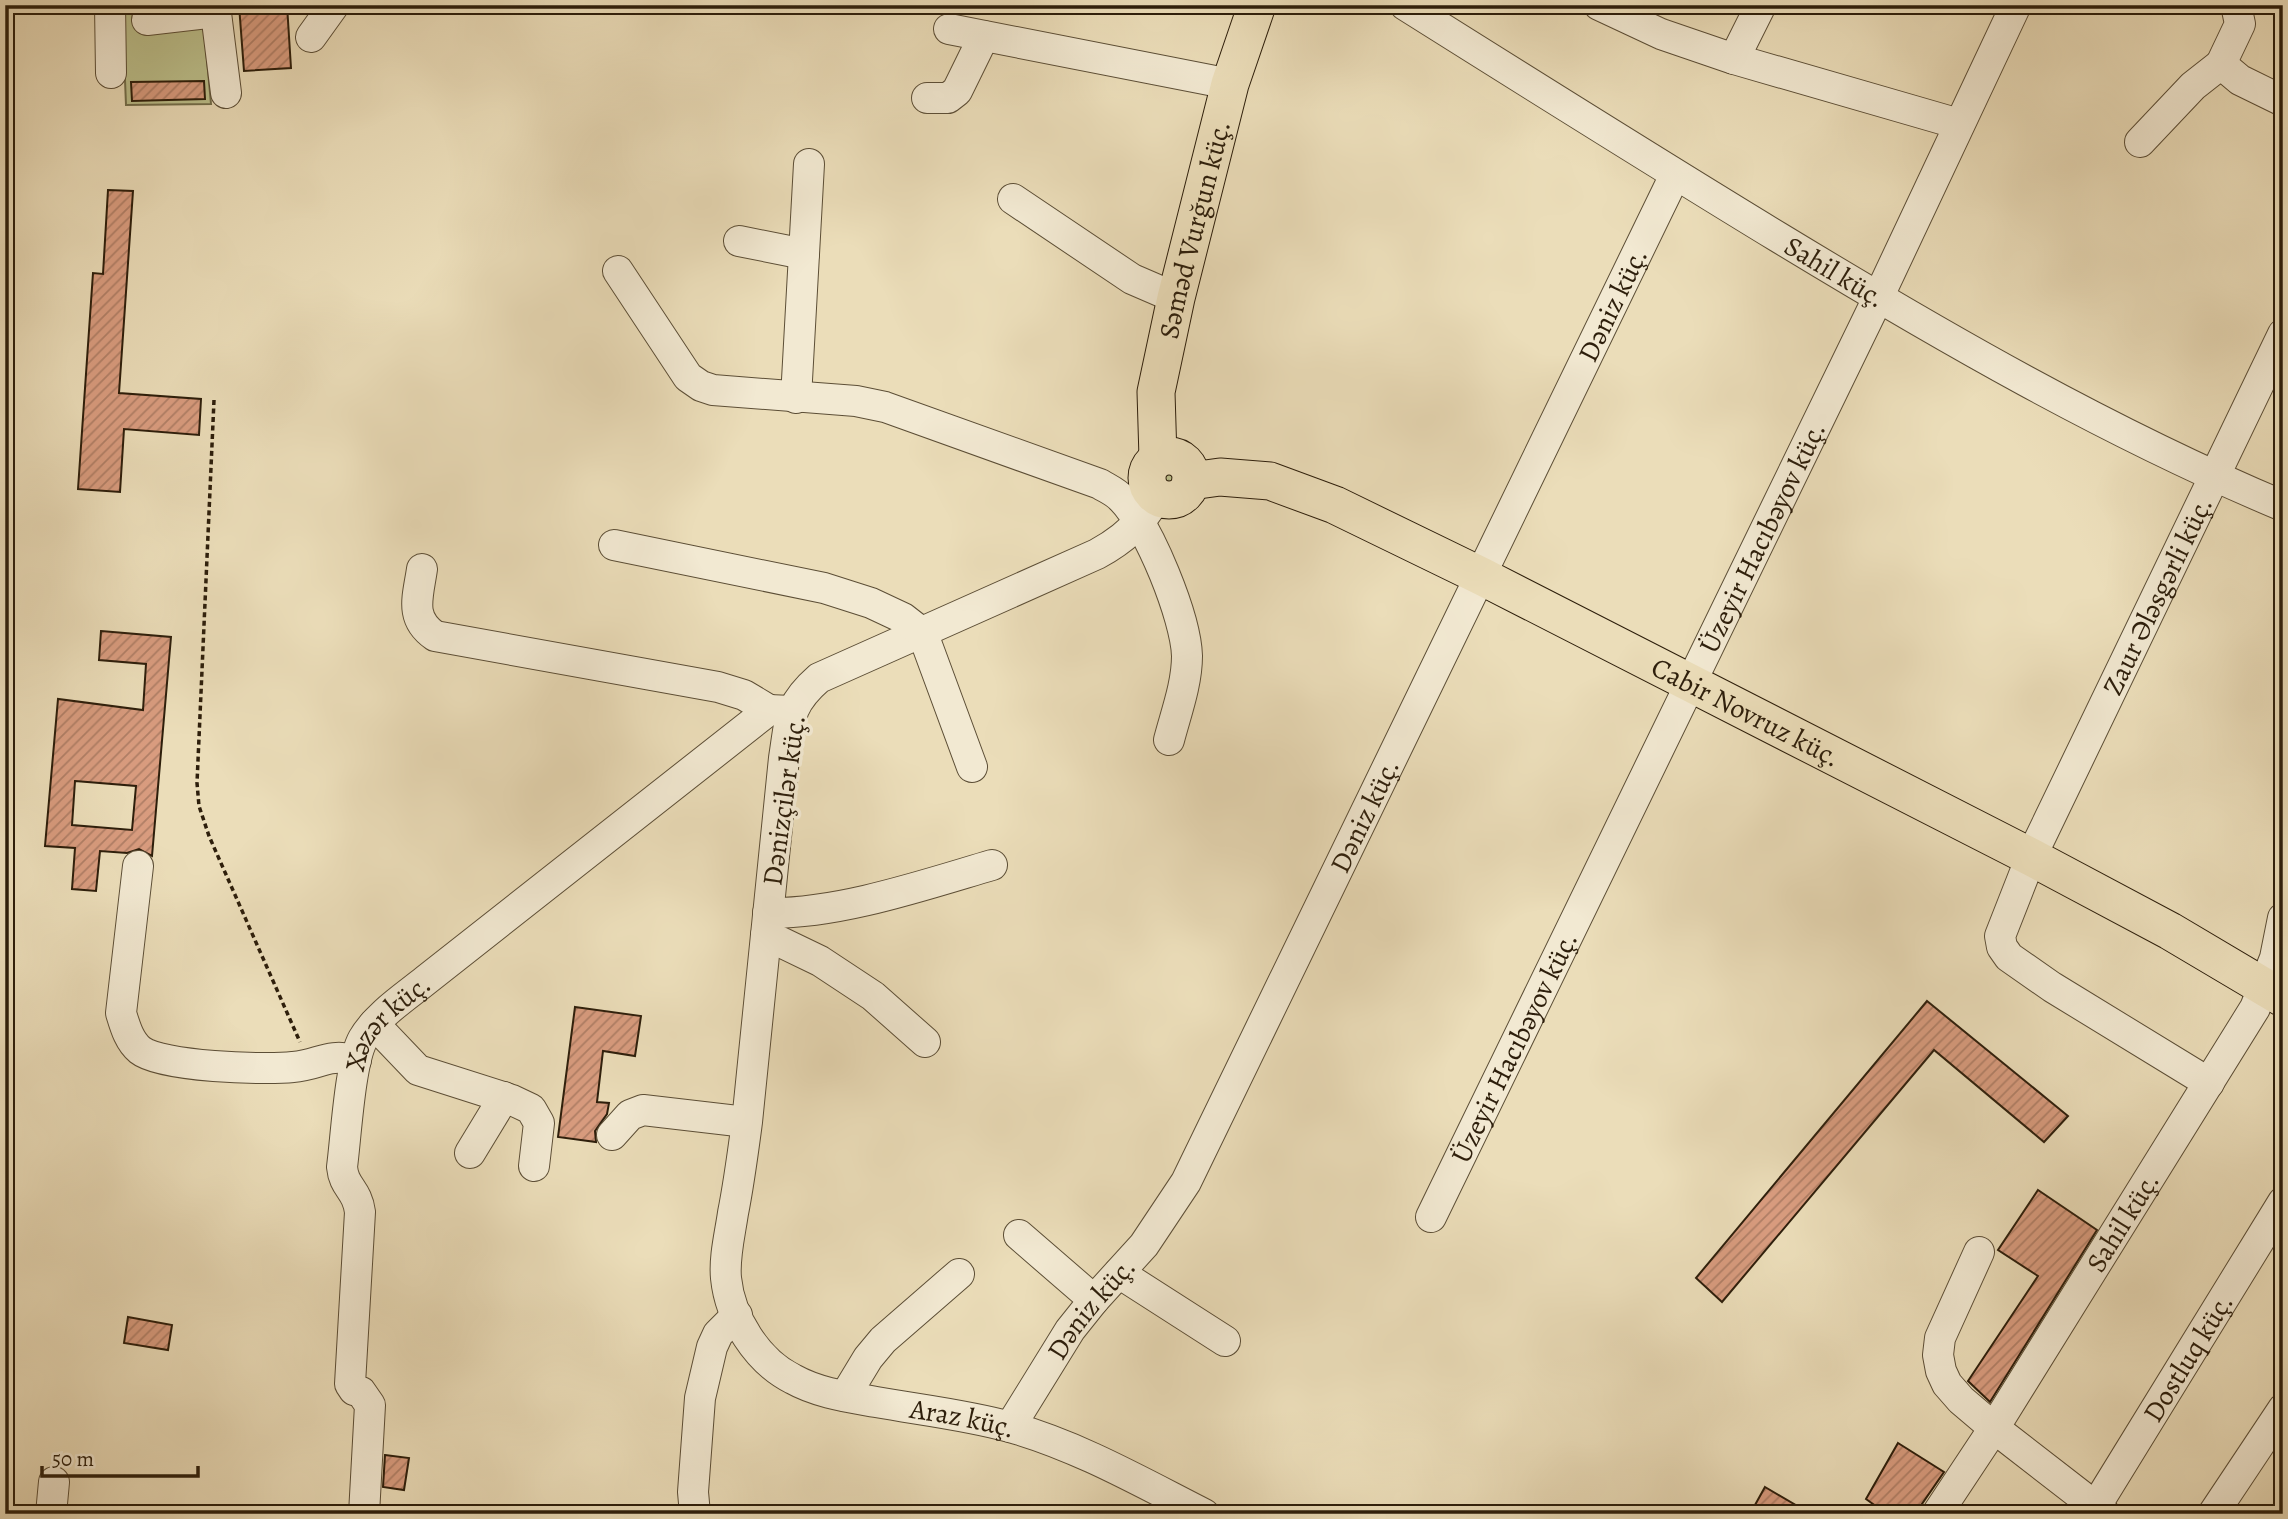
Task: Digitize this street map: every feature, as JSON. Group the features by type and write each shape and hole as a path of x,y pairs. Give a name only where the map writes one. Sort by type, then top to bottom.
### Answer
{"main road":[{"name":"Səməd Vurğun küç.","path":"1148,509 1151,491 1147,477 1152,463 1158,458 1156,392 1230,84 1257,5"},
{"path":"1148,509 1165,500 1182,496 1191,481 1190,471 1177,457 1158,458"},
{"name":"Cabir Novruz küç.","path":"1191,481 1220,477 1270,481 1335,505 1481,576 2031,857 2170,931 2274,992"}],"street":[{"path":"110,5 111,74"},
{"path":"311,37 334,5"},
{"name":"Sahil küç.","path":"1405,5 1675,175 1878,298 2013,373 2215,477 2283,506"},
{"path":"1599,5 1661,34 1734,59 1959,124"},
{"path":"1734,59 1761,5"},
{"name":"Üzeyir Hacıbəyov küç.","path":"1430,1217 1878,298 2016,5"},
{"path":"2140,142 2193,86 2221,64 2240,24 2236,5"},
{"path":"146,20 216,8 226,93"},
{"path":"949,29 1230,84"},
{"path":"927,98 948,98 957,91 984,36"},
{"path":"2221,64 2240,80 2283,101"},
{"path":"796,398 808,164"},
{"name":"Dәniz küç.","path":"1010,1427 1070,1330 1144,1245 1185,1182 1675,175"},
{"path":"1013,199 1132,279 1177,298"},
{"path":"739,241 804,254"},
{"path":"618,271 688,377 701,386 712,390 856,401 885,407 1075,475 1115,492 1125,501 1148,509 1185,631 1185,679 1169,740"},
{"name":"Zaur Ələsgərli küç.","path":"2208,1083 2052,987 2009,957 2002,947 2000,936 2031,857 2283,334"},
{"name":"Dәnizçilәr küç.","path":"737,1315 726,1277 726,1264 747,1122 784,758 780,710 819,678 1116,544 1148,509"},
{"path":"614,545 824,588 871,603 903,618 920,632 972,766"},
{"path":"422,569 416,610 423,628 435,636 718,687 780,710"},
{"name":"Xəzər küç.","path":"364,1514 370,1405 361,1392 354,1390 350,1384 360,1212 356,1193 346,1183 342,1167 356,1059 362,1040 374,1024 780,710"},
{"path":"767,924 791,914 902,892 992,865"},
{"path":"138,866 121,1013 127,1034 140,1050 159,1059 260,1069 297,1067 340,1056 356,1059"},
{"name":"Sahil küç.","path":"1937,1514 1994,1428 2255,1008 2274,992 2275,958 2283,918"},
{"path":"767,924 873,996 925,1042"},
{"path":"374,1024 418,1070 504,1097 531,1109 538,1123 534,1166"},
{"path":"470,1153 504,1097"},
{"path":"612,1135 630,1115 643,1110 747,1122"},
{"name":"Dostluq küç.","path":"2097,1511 2283,1202"},
{"path":"1019,1235 1094,1300"},
{"path":"1979,1252 1940,1338 1938,1355 1941,1371 1947,1384 1994,1428 2097,1511"},
{"path":"1119,1273 1225,1341"},
{"path":"845,1396 868,1358 883,1340 959,1274"},
{"path":"695,1514 693,1492 700,1398 712,1347 718,1334 737,1315"},
{"name":"Araz küç.","path":"737,1315 760,1354 775,1369 794,1380 823,1392 1010,1427 1091,1458 1204,1514"},
{"path":"2213,1514 2283,1409"},
{"path":"51,1514 54,1482"}],"path":[{"path":"214,400 197,783 199,806 209,836 309,1063"}],"green space":[{"path":"122,5 202,5 211,104 126,105"},
{"path":"1169,467 1179,474 1180,478 1173,488 1169,489 1159,482 1158,478 1165,468"}],"water":[{"path":"5,5 10,5 5,91"}],"building":[{"path":"239,5 287,5 291,68 244,71"},
{"path":"204,81 205,99 132,101 131,82"},
{"path":"108,190 133,191 119,393 201,399 199,435 124,429 120,492 78,489 93,273 103,274"},
{"path":"101,631 171,637 152,856 139,849 127,853 100,851 96,891 72,889 75,848 45,846 58,699 143,710 146,664 99,660","holes":["75,781 136,786 132,830 72,825"]},
{"path":"1927,1001 2068,1116 2044,1142 1934,1050 1722,1302 1696,1278"},
{"path":"575,1007 641,1016 635,1056 603,1051 597,1102 609,1103 607,1114 595,1131 596,1142 558,1137"},
{"path":"2038,1190 2097,1230 1990,1402 1968,1381 2038,1276 1998,1250"},
{"path":"128,1317 172,1325 168,1350 124,1343"},
{"path":"1898,1443 1944,1472 1922,1504 1920,1514 1887,1514 1866,1499"},
{"path":"385,1455 409,1458 404,1490 383,1487"},
{"path":"1765,1487 1811,1514 1750,1514"}]}
